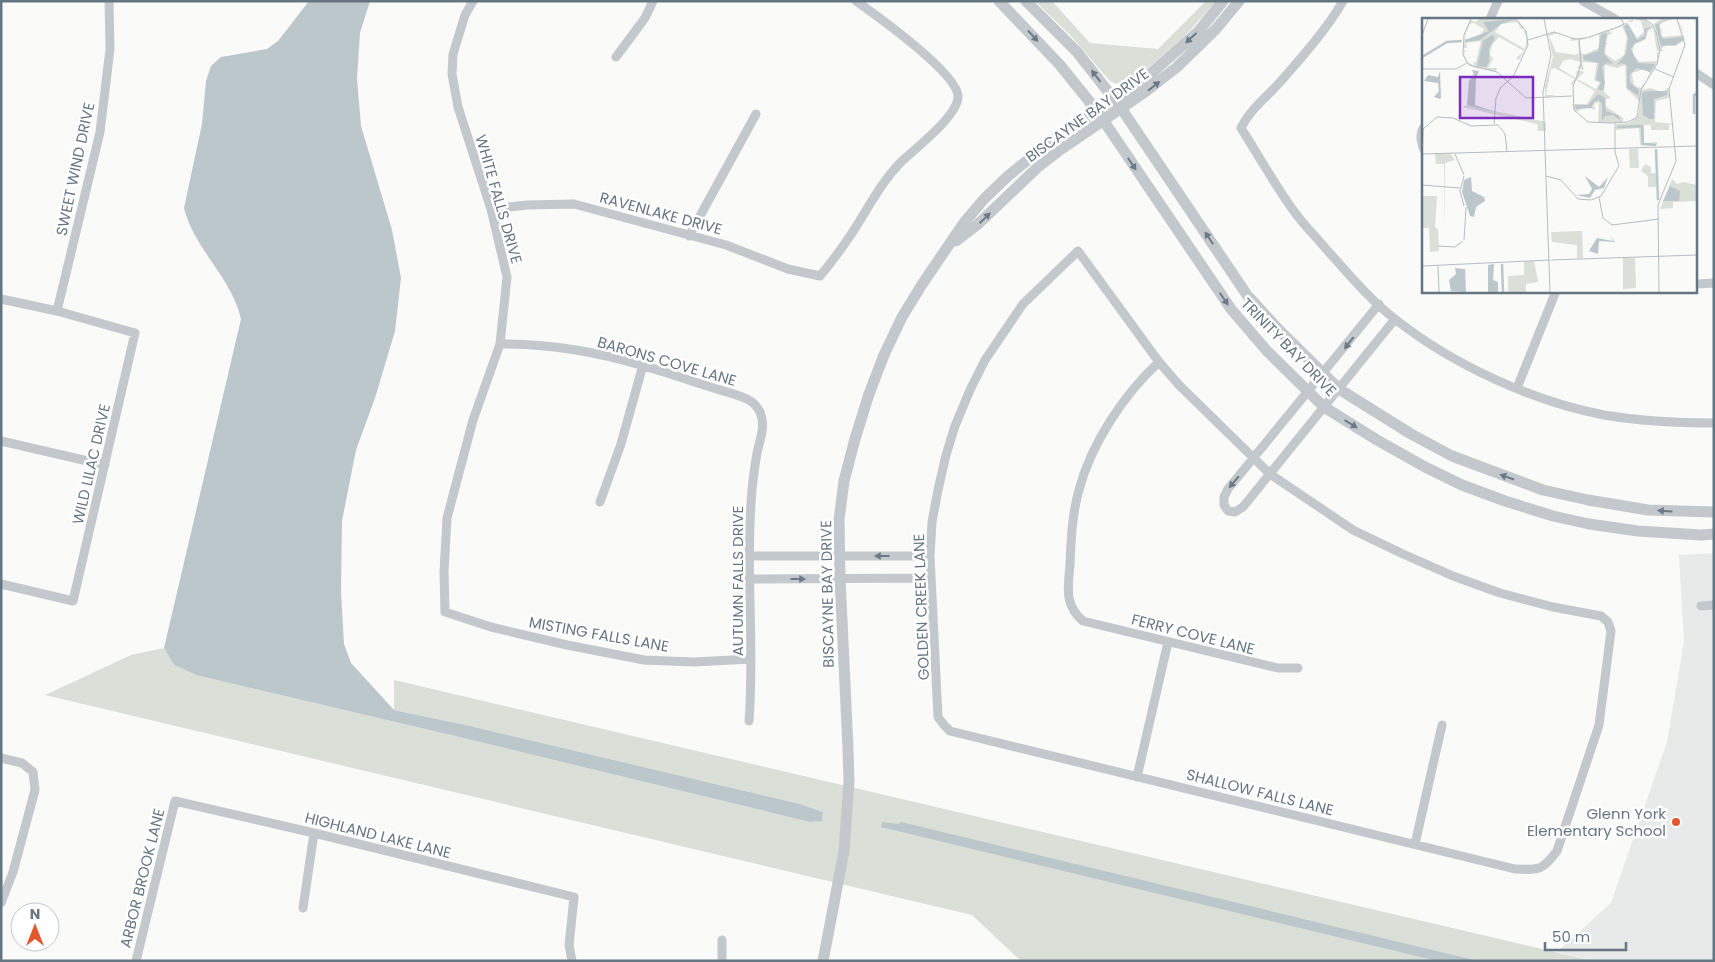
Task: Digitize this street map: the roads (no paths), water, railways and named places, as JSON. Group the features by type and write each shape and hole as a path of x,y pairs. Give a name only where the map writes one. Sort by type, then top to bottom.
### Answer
{"street":[{"name":"SWEET WIND DRIVE","path":"57,311 100,132 110,49 109,1"},
{"name":"WHITE FALLS DRIVE","path":"445,612 444,572 447,518 473,420 500,344 507,277 491,209 458,107 452,74 453,54 465,15 473,1"},
{"path":"616,57 645,18 654,1"},
{"name":"RAVENLAKE DRIVE","path":"491,209 527,205 574,204 726,245 788,269 820,276 848,239 870,202 900,163 949,117 956,108 958,95 950,77 884,21 856,1"},
{"name":"TRINITY BAY DRIVE","path":"999,1 1060,65 1100,116 1231,309 1267,351 1324,407 1425,466 1462,485 1505,501 1553,516 1589,524 1638,531 1714,534"},
{"name":"TRINITY BAY DRIVE","path":"1026,1 1077,52 1118,104 1247,294 1280,331 1338,388 1411,434 1452,456 1542,490 1648,510 1714,512"},
{"name":"BISCAYNE BAY DRIVE","path":"1118,104 1198,32 1223,1"},
{"name":"BISCAYNE BAY DRIVE","path":"823,961 844,851 849,781 839,520 844,481 869,394 884,355 902,317 963,224 984,199 1008,176 1050,142 1100,116 1118,104 1145,92 1177,67 1216,29 1239,1"},
{"path":"1343,1 1306,52 1282,81 1246,118 1241,128 1296,214 1354,280 1395,319 1450,357 1484,375 1516,388 1557,403 1604,414 1668,422 1714,423"},
{"path":"1490,18 1498,1"},
{"path":"1583,1 1613,18"},
{"path":"1698,74 1714,85"},
{"path":"689,236 756,114"},
{"path":"1422,129 1422,145"},
{"name":"GOLDEN CREEK LANE","path":"950,732 938,717 930,556 932,522 938,490 955,426 985,360 1023,304 1078,251 1159,362"},
{"path":"1698,284 1714,283"},
{"path":"1516,388 1556,292"},
{"path":"1,299 57,311"},
{"path":"1379,304 1324,374 1228,489 1224,497 1224,505 1228,511 1235,512 1242,507 1395,319"},
{"name":"WILD LILAC DRIVE","path":"1,584 73,600 135,333 57,311"},
{"name":"BARONS COVE LANE","path":"500,344 532,344 576,350 643,365 746,399 755,405 760,412"},
{"path":"1159,362 1179,385 1270,474"},
{"name":"FERRY COVE LANE","path":"1159,362 1129,392 1110,421 1093,453 1079,489 1071,535 1068,589 1071,607 1075,614 1083,621 1278,668 1298,668"},
{"path":"600,502 621,444 643,365"},
{"name":"AUTUMN FALLS DRIVE","path":"749,721 751,659 748,556 752,487 763,428 760,412"},
{"path":"1,441 105,465"},
{"name":"SHALLOW FALLS LANE","path":"950,732 1515,869 1532,870 1546,866 1557,851 1599,725 1611,631 1608,622 1600,616 1518,598 1453,576 1353,530 1270,474"},
{"path":"748,556 930,556"},
{"path":"749,579 931,578"},
{"path":"1701,606 1714,604"},
{"name":"MISTING FALLS LANE","path":"445,612 491,627 558,643 644,660 694,662 751,659"},
{"path":"1137,777 1168,642"},
{"path":"1415,844 1442,725"},
{"path":"1,758 22,763 33,772 35,790 13,872 1,903"},
{"name":"HIGHLAND LAKE LANE","path":"176,801 574,897 569,946 572,961"},
{"name":"ARBOR BROOK LANE","path":"136,961 176,801"},
{"path":"303,908 314,833"},
{"path":"722,940 722,961"}],"place":[{"name":"Glenn York Elementary School","path":"1676,822"}]}
